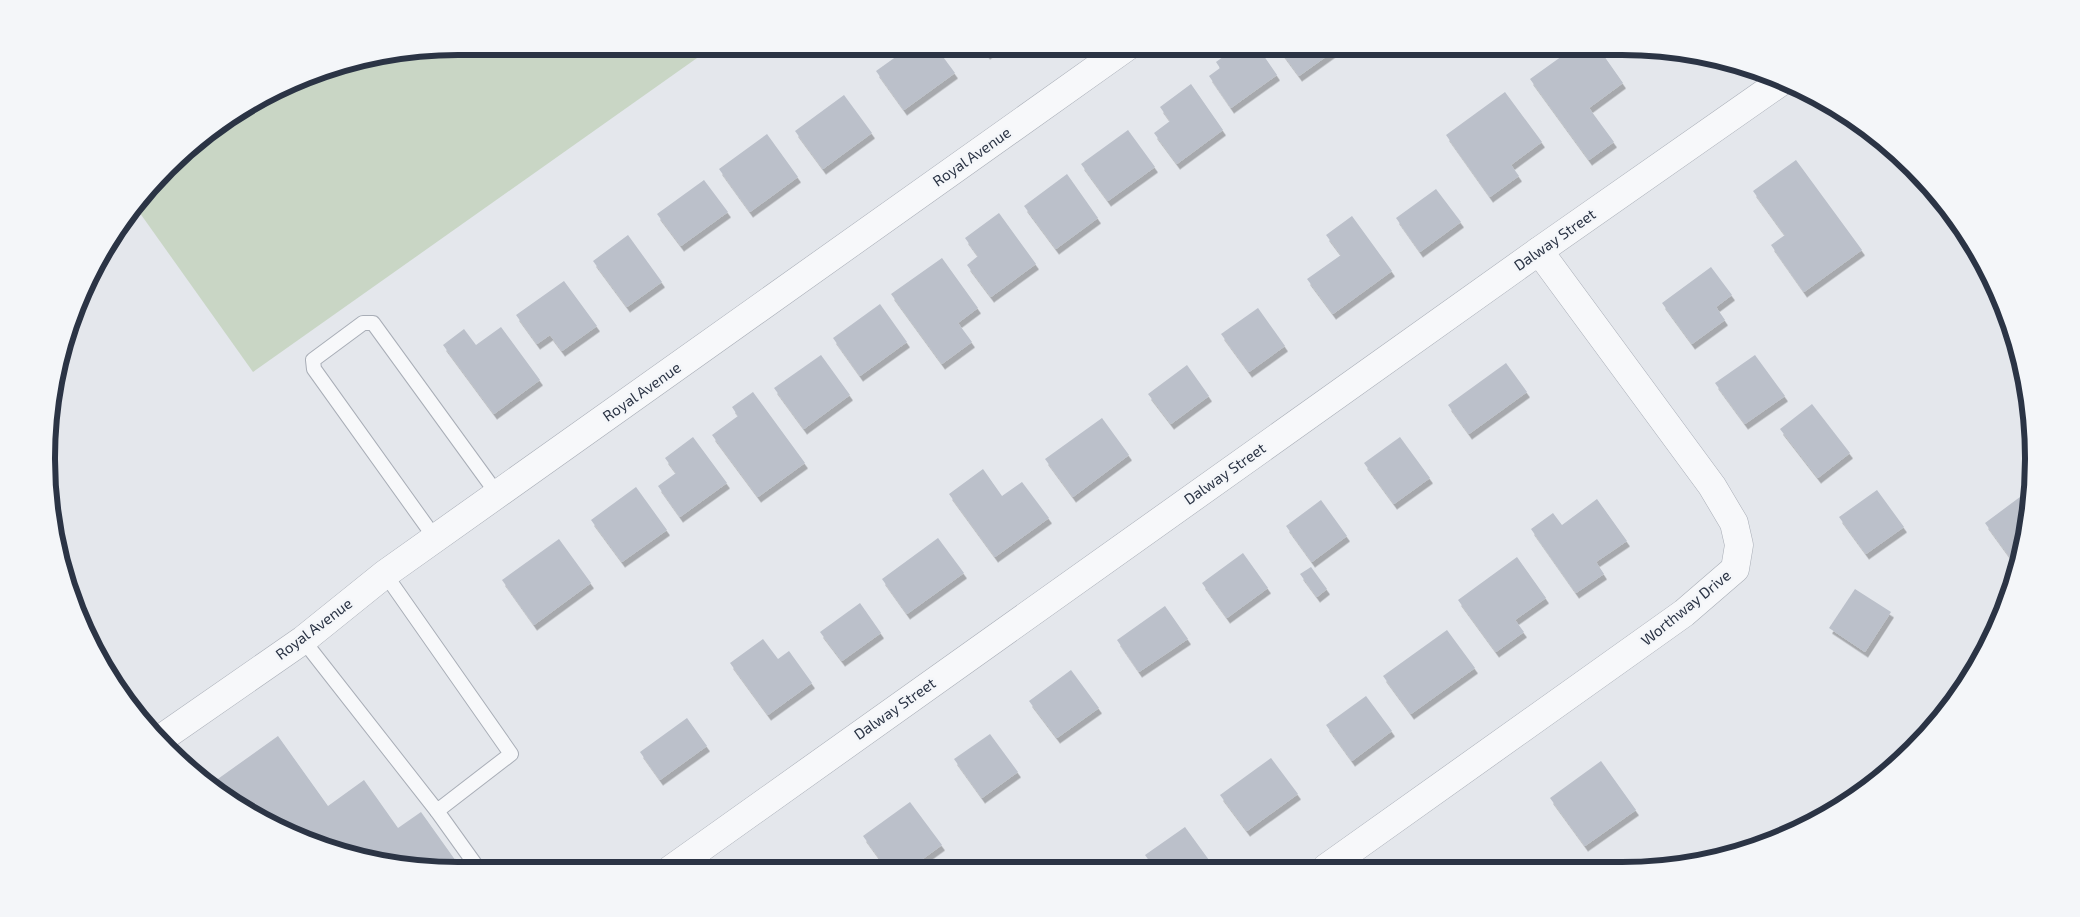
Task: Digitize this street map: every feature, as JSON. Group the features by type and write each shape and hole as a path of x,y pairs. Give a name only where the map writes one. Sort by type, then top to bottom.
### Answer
{"street":[{"name":"Royal Avenue","path":"165,736 303,640 385,574 435,538 1115,55"},
{"name":"Dalway Street","path":"681,862 1539,251 1775,86"},
{"name":"Worthway Drive","path":"1334,862 1684,613 1725,580 1735,569 1739,545 1734,523 1712,486 1539,251"}],"lane":[{"path":"435,538 314,369 313,360 363,323 373,323 498,495"},
{"path":"385,574 511,754 437,810"},
{"path":"303,640 437,810 474,862"}],"green space":[{"path":"458,55 701,55 253,372 139,212 155,192 192,155 234,123 280,97 329,76 406,58"}],"building":[{"path":"898,55 942,55 955,73 904,110 876,71"},
{"path":"1226,55 1263,55 1277,75 1231,108 1209,76 1220,68 1216,62"},
{"path":"1284,55 1328,55 1299,76"},
{"path":"1563,55 1603,55 1623,83 1589,108 1614,142 1589,160 1530,79"},
{"path":"1191,84 1223,130 1177,164 1154,133 1170,121 1160,107"},
{"path":"1505,92 1542,142 1511,165 1519,176 1490,197 1446,135"},
{"path":"844,95 872,133 823,169 795,131"},
{"path":"1128,130 1155,167 1108,201 1081,164"},
{"path":"767,134 798,177 750,212 719,169"},
{"path":"1796,160 1862,250 1804,292 1771,245 1785,235 1753,191"},
{"path":"1067,174 1098,218 1056,249 1024,206"},
{"path":"704,180 728,212 681,246 657,214"},
{"path":"1436,189 1461,222 1420,252 1396,218"},
{"path":"999,213 1036,264 991,297 967,265 978,256 965,238"},
{"path":"1352,216 1392,271 1333,314 1307,279 1341,255 1326,235"},
{"path":"628,235 662,282 627,307 593,261"},
{"path":"942,258 978,308 958,323 972,342 942,364 891,294"},
{"path":"1711,267 1732,295 1716,307 1725,320 1692,344 1662,303"},
{"path":"564,281 597,326 562,351 550,335 537,344 516,315"},
{"path":"880,304 907,342 860,376 833,338"},
{"path":"1258,308 1285,346 1249,372 1221,334"},
{"path":"501,327 540,380 494,414 443,345 464,329 476,345"},
{"path":"821,355 850,395 804,429 774,388"},
{"path":"1755,355 1785,396 1745,424 1715,383"},
{"path":"1506,363 1527,392 1469,434 1448,405"},
{"path":"1187,365 1209,396 1171,424 1148,394"},
{"path":"753,392 805,463 758,497 712,435 738,416 732,407"},
{"path":"1812,404 1850,453 1818,478 1780,429"},
{"path":"1102,418 1129,455 1073,497 1045,459"},
{"path":"693,437 727,483 680,517 658,486 676,473 665,458"},
{"path":"1400,437 1430,478 1394,504 1364,463"},
{"path":"983,469 1002,496 1022,482 1049,518 995,557 949,494"},
{"path":"636,487 667,530 622,562 591,520"},
{"path":"1877,490 1904,527 1866,554 1839,517"},
{"path":"2023,495 2022,511 2012,560 1985,523"},
{"path":"1597,499 1627,541 1596,562 1604,574 1576,593 1531,529 1553,513 1562,525"},
{"path":"1321,500 1347,536 1312,562 1286,526"},
{"path":"938,538 964,573 907,614 882,579"},
{"path":"559,539 591,583 534,625 502,580"},
{"path":"1243,553 1268,588 1227,618 1202,583"},
{"path":"1517,557 1546,598 1515,620 1524,632 1496,652 1458,600"},
{"path":"1311,567 1327,589 1317,597 1300,574"},
{"path":"1855,589 1891,612 1865,652 1829,628"},
{"path":"860,603 881,633 842,661 820,632"},
{"path":"1165,606 1188,639 1139,672 1117,640"},
{"path":"1447,630 1475,668 1411,714 1383,676"},
{"path":"763,639 778,659 789,651 812,683 768,715 730,663"},
{"path":"1071,670 1099,708 1057,738 1029,701"},
{"path":"1366,696 1392,731 1352,761 1326,725"},
{"path":"687,718 707,746 660,780 640,752"},
{"path":"990,734 1018,772 982,798 954,759"},
{"path":"278,736 328,806 364,780 398,828 421,812 457,862 406,859 329,841 257,808 215,781"},
{"path":"1271,758 1298,794 1247,831 1220,795"},
{"path":"1601,761 1636,810 1585,846 1550,798"},
{"path":"910,802 942,845 919,862 882,862 863,836"},
{"path":"1185,827 1209,860 1207,862 1150,862 1145,855"}]}
